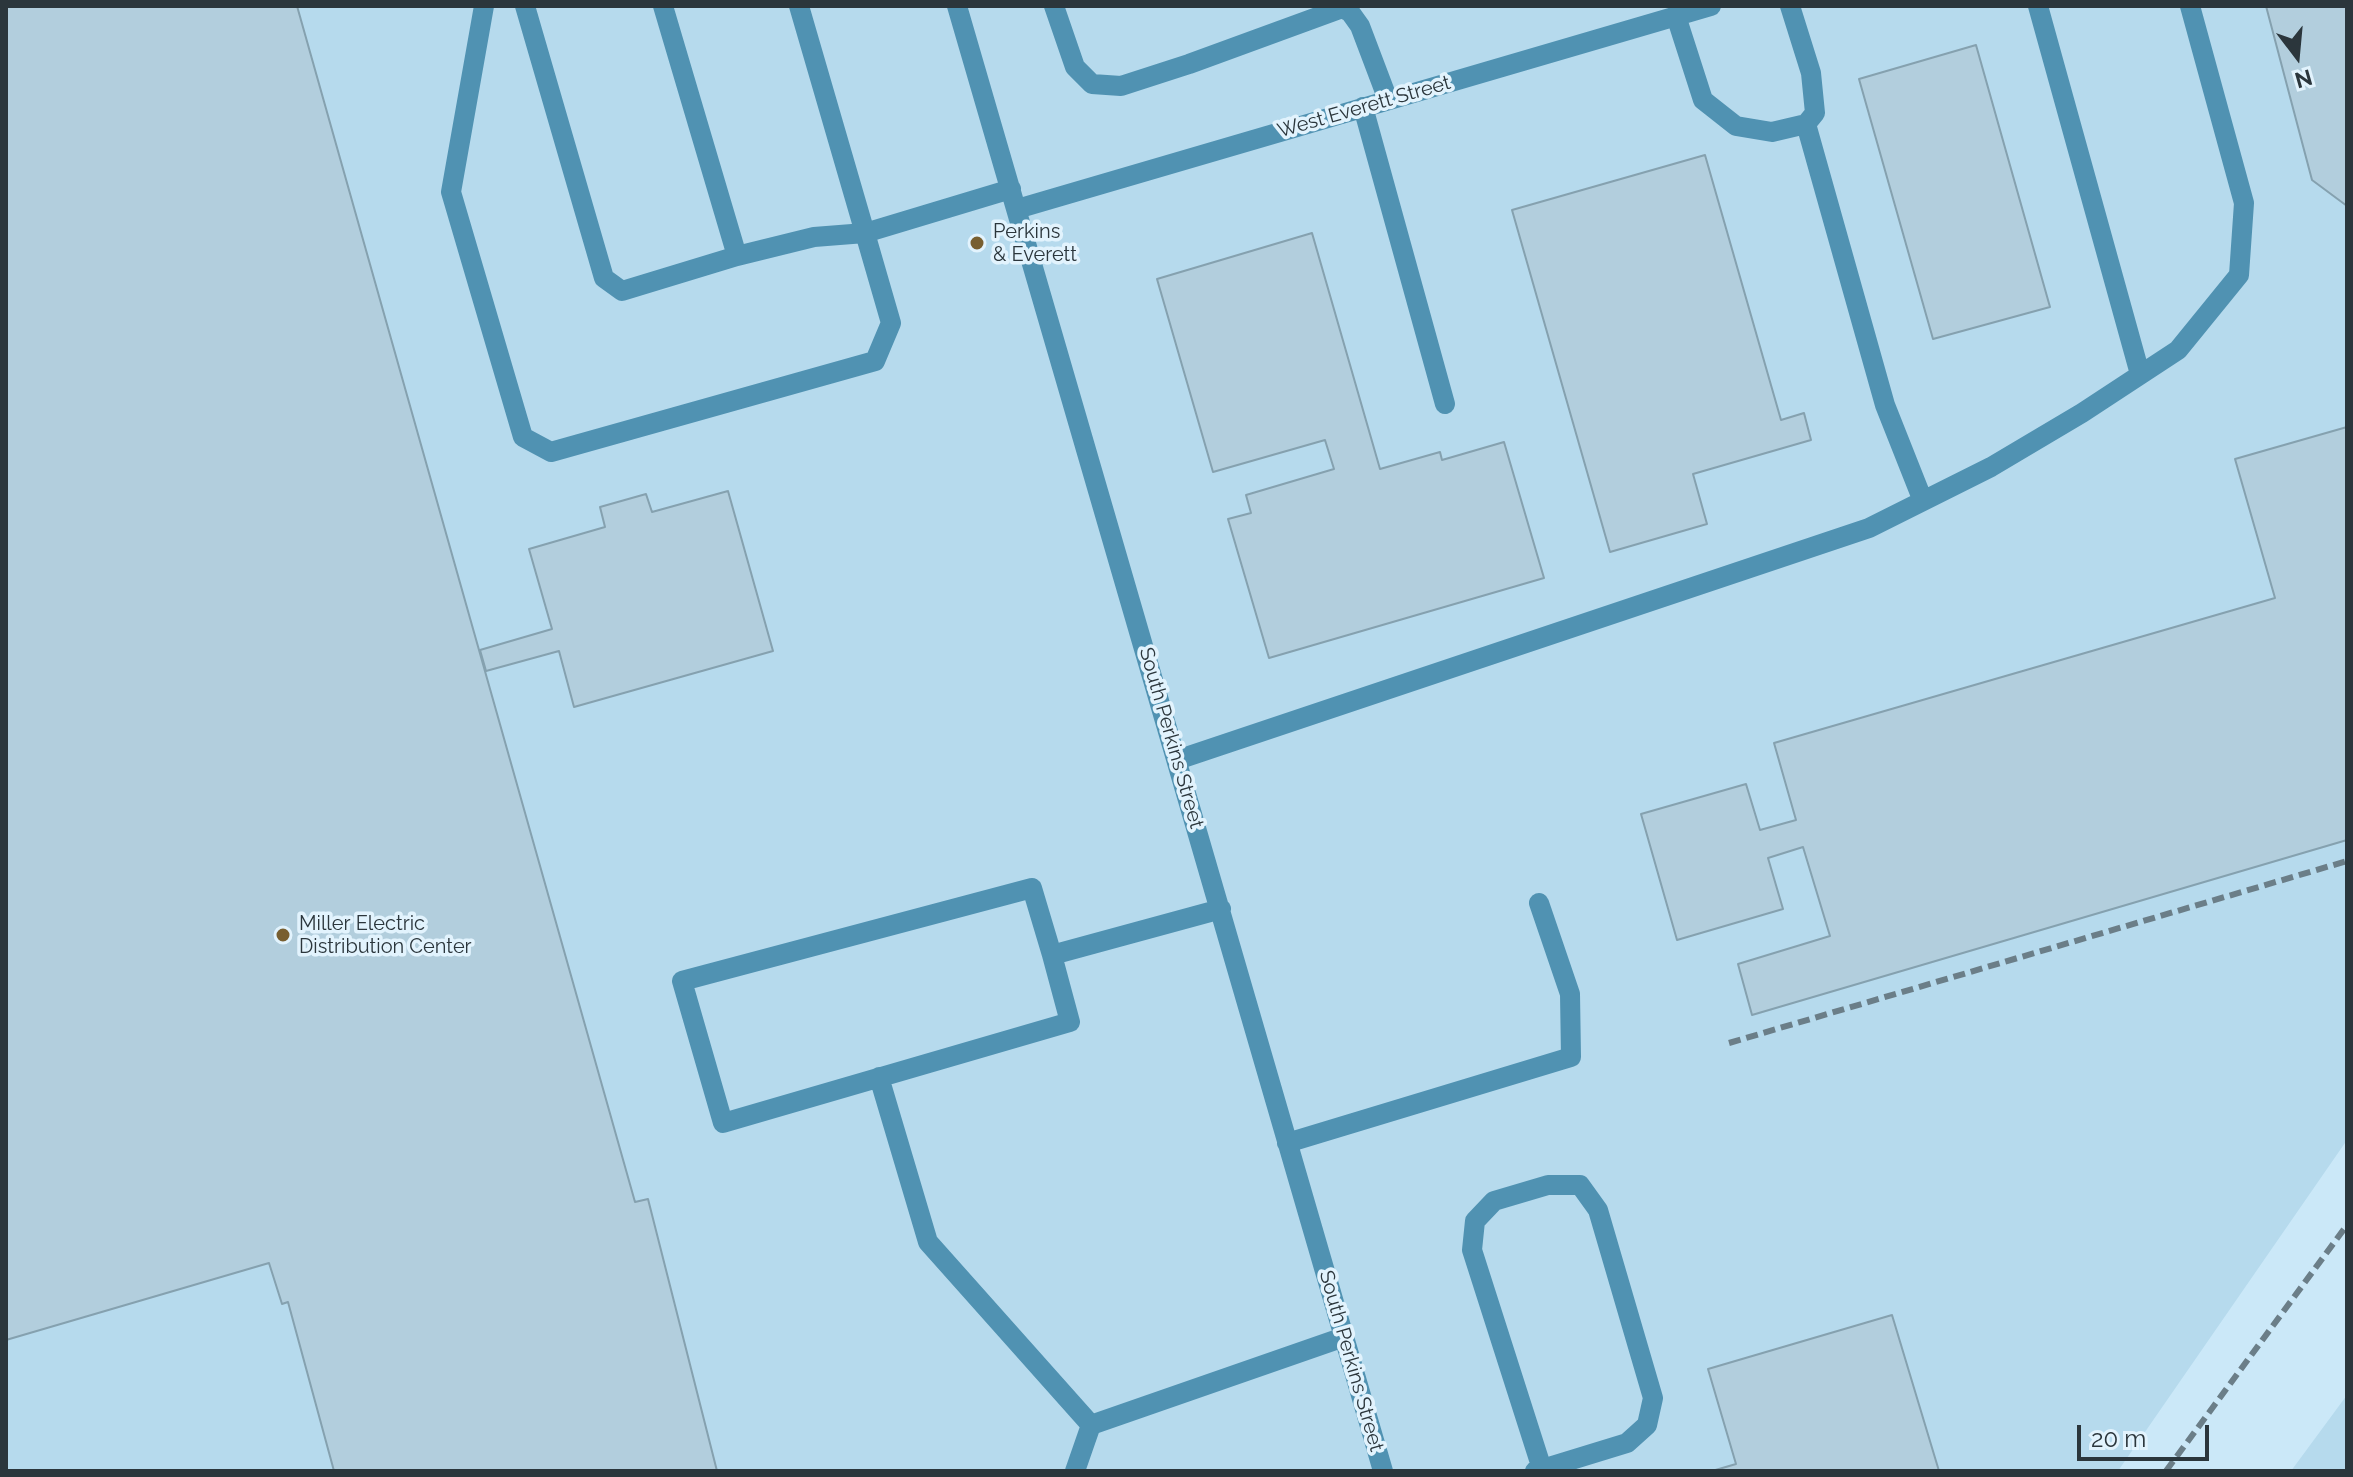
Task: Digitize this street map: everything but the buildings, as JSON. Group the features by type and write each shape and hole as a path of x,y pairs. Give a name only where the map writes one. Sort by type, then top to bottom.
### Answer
{"street":[{"path":"484,6 451,192 523,437 551,452 875,361 891,323 799,6"},
{"name":"West Everett Street","path":"525,6 604,278 622,291 737,256 814,237 865,233 1014,199 1363,107 1711,6"},
{"path":"663,6 737,256"},
{"name":"South Perkins Street","path":"957,6 1383,1471"},
{"path":"1054,6 1075,67 1092,84 1121,86 1342,8 1350,12 1360,26 1388,100"},
{"path":"1676,16 1703,100 1736,126 1772,132 1806,124 1815,113 1811,73 1790,6"},
{"path":"2038,6 2140,374"},
{"path":"1177,760 1869,528 1991,467 2082,413 2178,350 2239,275 2244,203 2190,6"},
{"path":"1363,107 1445,404"},
{"path":"1806,124 1885,405 1923,501"},
{"path":"1032,888 1052,955 1070,1022 723,1123 682,981 1032,888"},
{"path":"1287,1143 1571,1057 1570,994 1539,903"},
{"path":"1052,955 1221,909"},
{"path":"879,1077 928,1242 1091,1425"},
{"path":"1548,1185 1580,1185 1598,1210 1653,1398 1647,1425 1627,1443 1538,1470 1472,1250 1475,1221 1494,1201 1548,1185"},
{"path":"1091,1425 1344,1337"},
{"path":"1075,1471 1091,1425"}],"shaded area":[{"path":"6,6 2347,6 2347,1140 2118,1471 6,1471"},
{"path":"2347,1395 2347,1471 2291,1471"}],"railway":[{"path":"1729,1043 2347,861"},
{"path":"2166,1471 2347,1225"}],"place":[{"name":"Perkins & Everett","path":"977,243"},
{"name":"Miller Electric Distribution Center","path":"283,935"}]}
